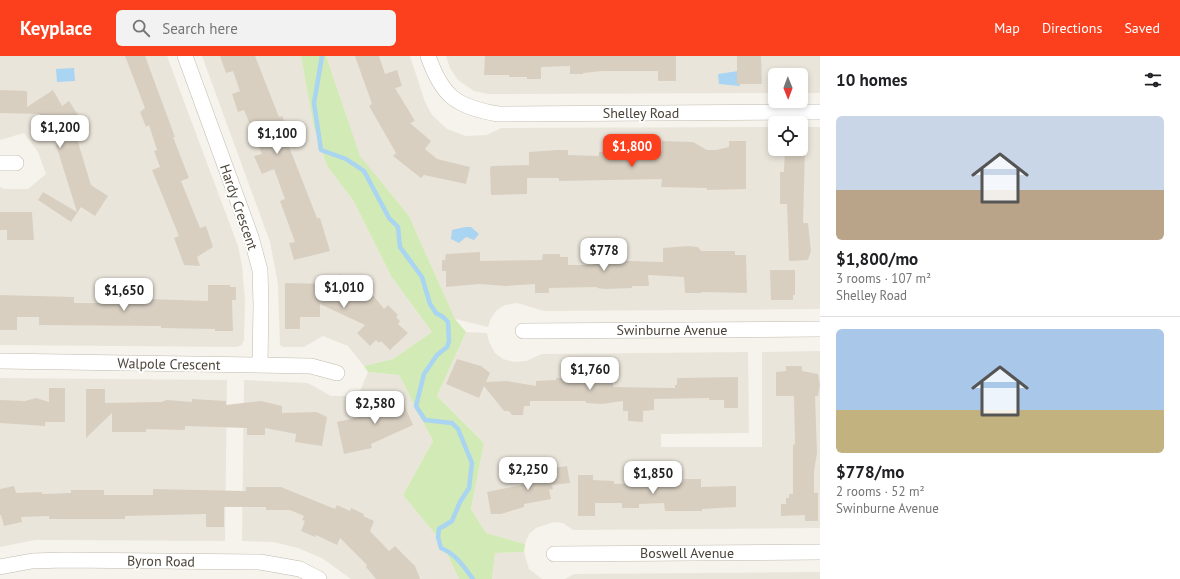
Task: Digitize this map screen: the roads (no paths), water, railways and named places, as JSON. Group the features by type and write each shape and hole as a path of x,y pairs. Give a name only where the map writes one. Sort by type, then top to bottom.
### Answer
{"street":[{"name":"Hardy Crescent","path":"185,56 251,237 260,270 260,364"},
{"name":"Shelley Road","path":"428,56 442,88 463,105 480,111 498,114 820,112"},
{"path":"0,163 16,163"},
{"name":"Swinburne Avenue","path":"523,331 820,329"},
{"name":"Walpole Crescent","path":"0,362 260,364 311,366 337,372"},
{"name":"Boswell Avenue","path":"554,554 820,552"},
{"name":"Byron Road","path":"0,567 32,561 64,560 260,562 300,569 319,579"}],"water":[{"path":"74,68 75,81 57,82 56,69"},
{"path":"738,71 740,86 719,84 718,74"},
{"path":"471,227 479,234 474,240 466,237 459,243 451,239 452,230"}],"waterway":[{"path":"322,56 314,103 321,150 346,159 364,171 389,218 398,227 400,247 422,277 430,304 436,313 448,322 449,341 447,347 437,355 424,374 416,406 425,420 452,423 458,429 472,463 469,488 460,502 452,521 439,529 438,537 441,548 455,557 473,579"}]}
